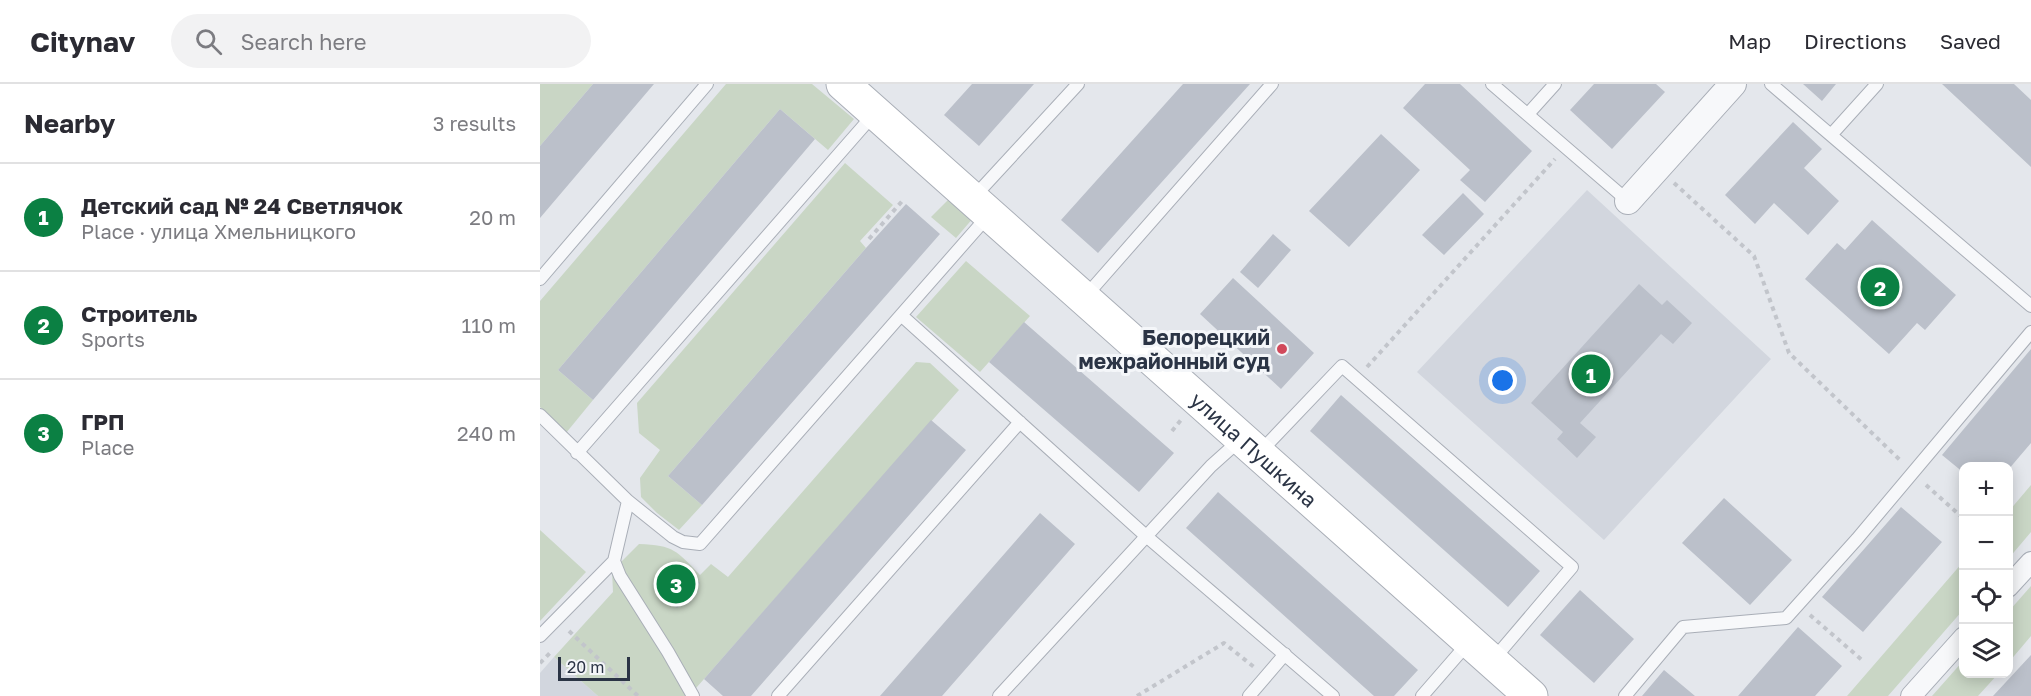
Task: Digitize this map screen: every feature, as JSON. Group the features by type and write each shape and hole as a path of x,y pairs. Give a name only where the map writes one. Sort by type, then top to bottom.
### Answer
{"main road":[{"name":"улица Пушкина","path":"862,98 980,207 1531,696"}],"street":[{"path":"1628,201 1733,84"},
{"path":"2013,582 2031,562"},
{"path":"1911,696 1959,643"}],"lane":[{"path":"540,279 707,84"},
{"path":"540,415 628,501 673,537 683,542 700,544 901,315 980,207 1078,84"},
{"path":"1083,299 1272,84"},
{"path":"1492,84 1628,201"},
{"path":"1528,114 1555,84"},
{"path":"1771,84 2031,306"},
{"path":"1831,135 1877,84"},
{"path":"577,453 862,98"},
{"path":"901,315 1146,536 1333,696"},
{"path":"1625,696 1683,627 1786,618 1857,539 2031,332"},
{"path":"999,696 1211,466 1249,447 1342,366 1572,567 1481,651 1422,696"},
{"path":"778,696 1020,422"},
{"path":"540,636 614,561 628,501"},
{"path":"614,561 620,576 693,696"},
{"path":"1249,696 1285,654"}],"path":[{"path":"1357,378 1566,147"},
{"path":"1658,168 1754,256 1789,353 1961,516"},
{"path":"869,238 904,198"},
{"path":"1172,431 1183,418"},
{"path":"1798,604 1862,660"},
{"path":"570,632 638,696"},
{"path":"1137,696 1224,643 1266,676"}],"shaded area":[{"path":"1587,190 1771,359 1604,540 1417,372"},
{"path":"554,657 598,696 540,696 540,673"}],"green space":[{"path":"540,84 593,84 540,146"},
{"path":"726,84 812,84 854,119 828,150 780,109 558,370 593,400 566,433 540,407 540,301"},
{"path":"845,163 893,205 860,241 866,248 668,476 702,505 679,530 641,497 640,478 660,450 639,433 637,403"},
{"path":"951,197 974,217 956,238 931,217"},
{"path":"966,261 1030,316 980,372 916,317"},
{"path":"916,362 930,363 959,390 689,696 598,696 554,657 613,592 612,571 639,544 660,546 674,551 700,575 711,564 728,577"},
{"path":"2031,485 2031,532 2013,553 2013,516 2013,506"},
{"path":"540,530 586,572 540,621"},
{"path":"1959,567 1959,615 1888,696 1847,696"},
{"path":"2031,586 2031,636 2013,657 2013,624 2013,606"},
{"path":"1959,666 1959,678 1994,678 1978,696 1932,696"}],"building":[{"path":"593,84 654,84 540,218 540,146"},
{"path":"972,84 1034,84 979,146 944,115"},
{"path":"1183,84 1250,84 1098,253 1061,220"},
{"path":"1425,84 1460,84 1532,151 1485,202 1460,180 1470,170 1403,108"},
{"path":"1594,84 1656,84 1665,92 1612,149 1570,110"},
{"path":"1803,84 1836,84 1822,101"},
{"path":"1942,84 2014,84 2031,100 2031,167"},
{"path":"780,109 815,139 593,400 558,370"},
{"path":"1793,122 1822,149 1804,168 1839,201 1808,235 1774,203 1755,224 1725,195"},
{"path":"1381,134 1420,170 1349,247 1309,211"},
{"path":"1463,193 1484,214 1444,255 1422,235"},
{"path":"906,204 940,234 702,505 668,476"},
{"path":"1872,220 1956,295 1925,330 1917,323 1889,354 1805,279 1837,243 1845,250"},
{"path":"1273,234 1291,250 1258,288 1240,272"},
{"path":"1233,278 1314,353 1281,389 1200,314"},
{"path":"1639,284 1662,305 1667,300 1692,323 1673,344 1661,334 1580,423 1596,437 1577,458 1557,439 1563,432 1531,403"},
{"path":"1024,322 1174,453 1139,492 989,362"},
{"path":"2031,349 2031,443 2013,464 2013,462 1959,462 1959,469 1942,455"},
{"path":"1341,395 1540,571 1508,607 1310,431"},
{"path":"931,420 966,450 751,696 723,696 704,679"},
{"path":"1218,492 1418,670 1394,696 1374,696 1186,528"},
{"path":"1724,498 1792,560 1750,605 1682,543"},
{"path":"1901,507 1942,542 1863,632 1822,597"},
{"path":"1040,513 1075,544 942,696 880,696"},
{"path":"675,561 700,583 677,608 653,585"},
{"path":"1580,590 1634,639 1594,683 1540,635"},
{"path":"1798,627 1842,666 1815,696 1738,696"},
{"path":"2031,655 2031,696 1993,696 2010,678 2013,678 2013,674"},
{"path":"1664,670 1695,696 1642,696"}],"place":[{"name":"Строитель","path":"1880,287"},
{"name":"Белорецкий межрайонный суд","path":"1282,349"},
{"name":"Детский сад № 24 Светлячок","path":"1591,374"},
{"name":"ГРП","path":"676,584"}]}
